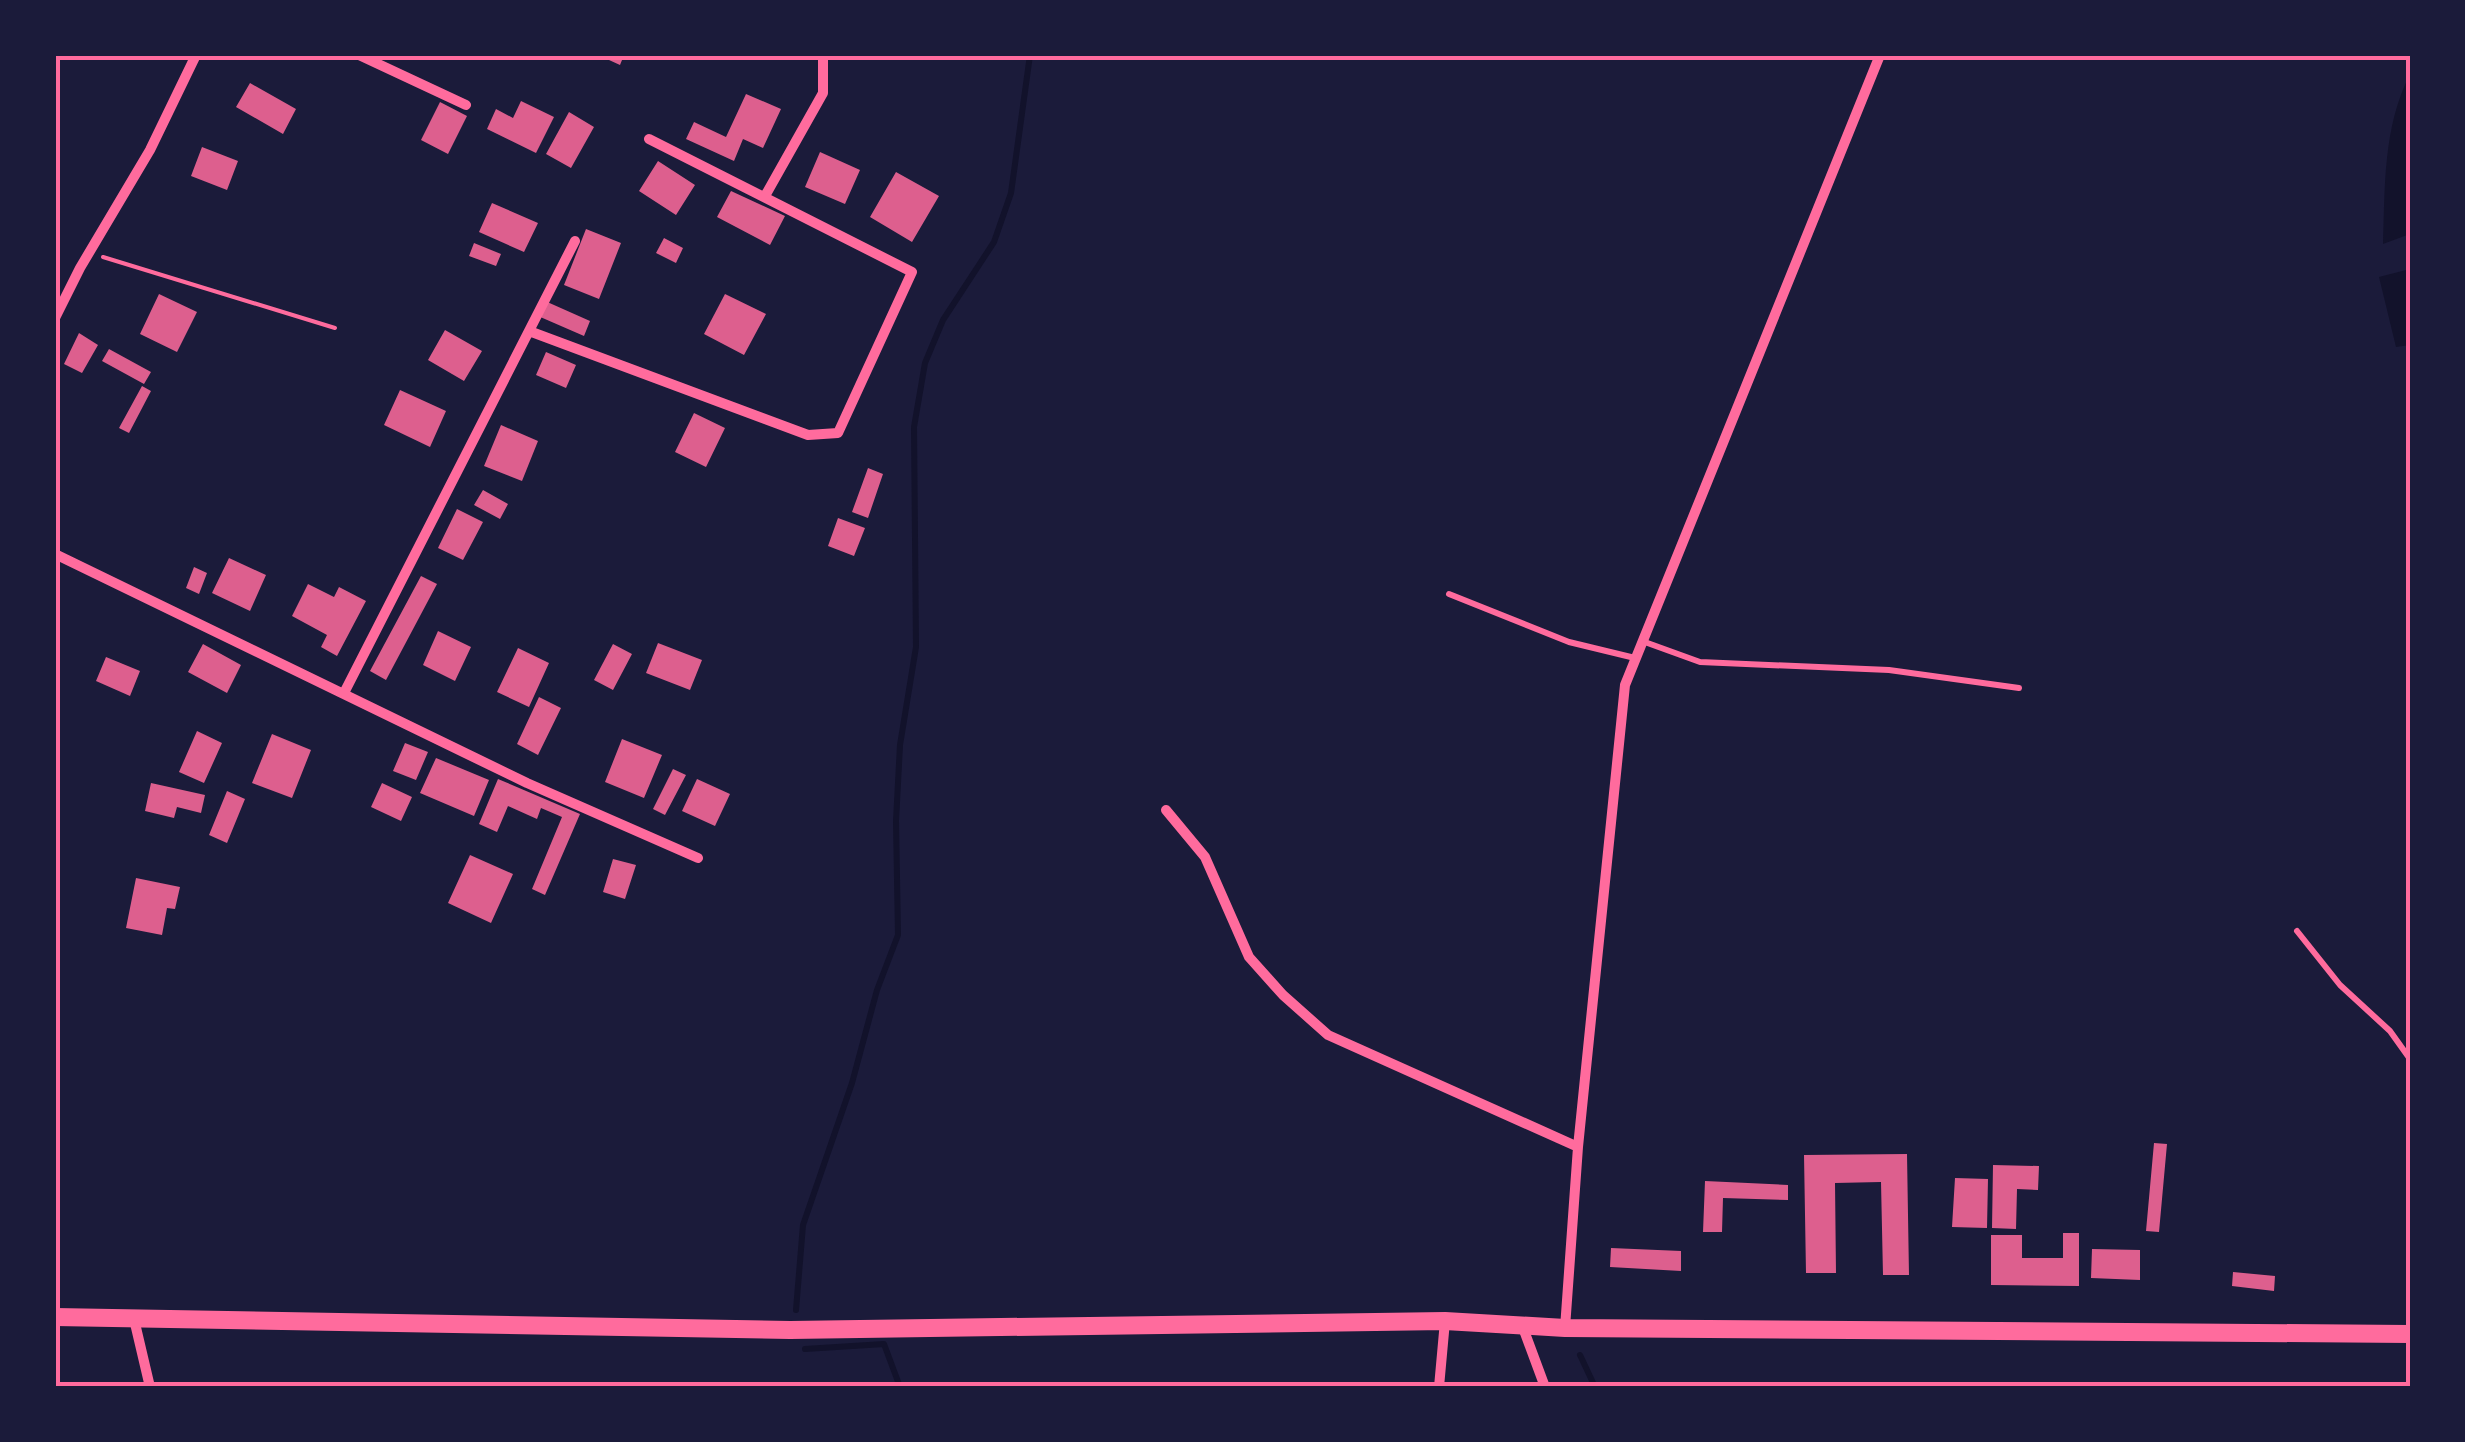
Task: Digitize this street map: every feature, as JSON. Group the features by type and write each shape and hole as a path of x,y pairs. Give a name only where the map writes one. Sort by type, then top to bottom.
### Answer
{"main road":[{"path":"55,1317 790,1330 1445,1321 1565,1328 2410,1334"}],"street":[{"path":"55,318 150,150 196,55"},
{"path":"359,55 466,105"},
{"path":"764,196 823,94 823,55"},
{"path":"1565,1328 1578,1147 1626,685 1880,55"},
{"path":"529,331 808,435 838,433 912,272 649,139"},
{"path":"344,693 575,241"},
{"path":"55,554 527,783 698,858"},
{"path":"1166,810 1205,857 1249,957 1283,996 1328,1034 1578,1147"},
{"path":"134,1318 150,1387"},
{"path":"1439,1387 1445,1321"},
{"path":"1521,1324 1546,1387"}],"lane":[{"path":"1449,594 1570,642 1635,658"},
{"path":"1641,641 1700,662 1890,670 2019,688"},
{"path":"2297,931 2340,985 2390,1031 2410,1059"}],"path":[{"path":"89,252 335,328"}],"shaded area":[{"path":"2410,74 2410,234 2383,244 2390,136"},
{"path":"2410,269 2410,345 2396,347 2379,277"}],"building":[{"path":"598,55 624,55 620,65"},
{"path":"250,83 296,109 283,134 236,107"},
{"path":"746,94 781,109 763,148 743,139 734,161 686,139 694,122 726,137"},
{"path":"521,101 554,117 536,153 487,129 496,109 513,118"},
{"path":"440,102 467,116 448,154 421,140"},
{"path":"569,112 594,127 571,168 546,154"},
{"path":"202,147 238,161 227,190 191,176"},
{"path":"820,152 860,170 845,204 805,187"},
{"path":"658,161 695,185 676,215 639,191"},
{"path":"896,172 939,196 912,242 870,217"},
{"path":"731,191 785,216 770,245 717,217"},
{"path":"492,203 538,223 524,252 479,232"},
{"path":"586,229 621,243 599,299 564,285"},
{"path":"664,238 683,248 676,263 656,253"},
{"path":"474,243 501,254 496,266 469,256"},
{"path":"159,294 197,312 177,352 140,334"},
{"path":"725,294 766,314 744,355 704,334"},
{"path":"545,301 590,321 584,336 538,316"},
{"path":"445,330 482,351 464,381 428,360"},
{"path":"79,333 98,345 82,373 64,364"},
{"path":"109,349 151,372 144,384 102,361"},
{"path":"546,352 576,365 566,388 536,375"},
{"path":"142,386 151,391 129,433 119,428"},
{"path":"400,390 446,411 430,447 384,425"},
{"path":"694,413 725,428 706,467 675,452"},
{"path":"501,425 538,441 522,481 484,466"},
{"path":"868,468 883,474 868,518 852,512"},
{"path":"483,490 508,504 500,519 474,505"},
{"path":"457,509 483,522 463,560 438,548"},
{"path":"838,518 865,528 854,556 828,546"},
{"path":"229,558 266,575 250,611 212,593"},
{"path":"194,567 207,573 199,594 186,588"},
{"path":"421,576 437,584 386,680 370,671"},
{"path":"308,584 334,597 339,587 366,601 337,656 321,647 327,635 292,616"},
{"path":"438,631 471,647 455,681 423,665"},
{"path":"658,643 702,660 690,690 646,673"},
{"path":"203,644 241,665 227,693 188,672"},
{"path":"613,644 632,654 613,690 594,680"},
{"path":"518,648 549,663 529,707 497,692"},
{"path":"106,657 140,671 130,696 96,681"},
{"path":"539,697 561,708 538,755 517,744"},
{"path":"197,731 222,743 204,783 179,772"},
{"path":"272,734 311,750 292,798 252,783"},
{"path":"622,739 662,755 644,798 605,782"},
{"path":"405,743 428,752 416,780 393,771"},
{"path":"436,758 489,780 474,816 420,793"},
{"path":"673,769 686,775 665,815 653,809"},
{"path":"498,779 580,814 545,895 532,889 562,817 541,808 537,819 508,806 497,832 479,824"},
{"path":"697,779 730,794 715,826 682,811"},
{"path":"151,783 205,795 201,813 177,807 174,818 145,811"},
{"path":"382,783 412,797 401,821 371,807"},
{"path":"227,791 245,799 227,843 209,835"},
{"path":"470,855 513,874 491,923 448,903"},
{"path":"613,859 636,865 625,899 603,892"},
{"path":"136,878 180,887 175,909 167,908 162,935 126,928"},
{"path":"2154,1143 2167,1144 2159,1232 2146,1231"},
{"path":"1907,1154 1909,1275 1883,1275 1881,1182 1835,1183 1836,1273 1806,1273 1804,1155"},
{"path":"1993,1165 2039,1166 2038,1190 2017,1189 2016,1229 1992,1228"},
{"path":"1955,1178 1988,1179 1987,1228 1952,1227"},
{"path":"1705,1181 1788,1185 1788,1200 1723,1198 1722,1232 1703,1232"},
{"path":"2063,1233 2079,1233 2079,1286 1991,1285 1991,1235 2022,1235 2022,1258 2063,1258"},
{"path":"1611,1248 1681,1251 1681,1271 1610,1267"},
{"path":"2092,1249 2140,1250 2140,1280 2091,1278"},
{"path":"2233,1272 2275,1276 2274,1291 2232,1286"}],"waterway":[{"path":"796,1310 803,1225 898,935 896,821 900,745 916,647 914,427 925,363 943,320 994,242 1011,193 1030,55"},
{"path":"805,1349 884,1344 900,1387"},
{"path":"1580,1355 1595,1387"}]}
